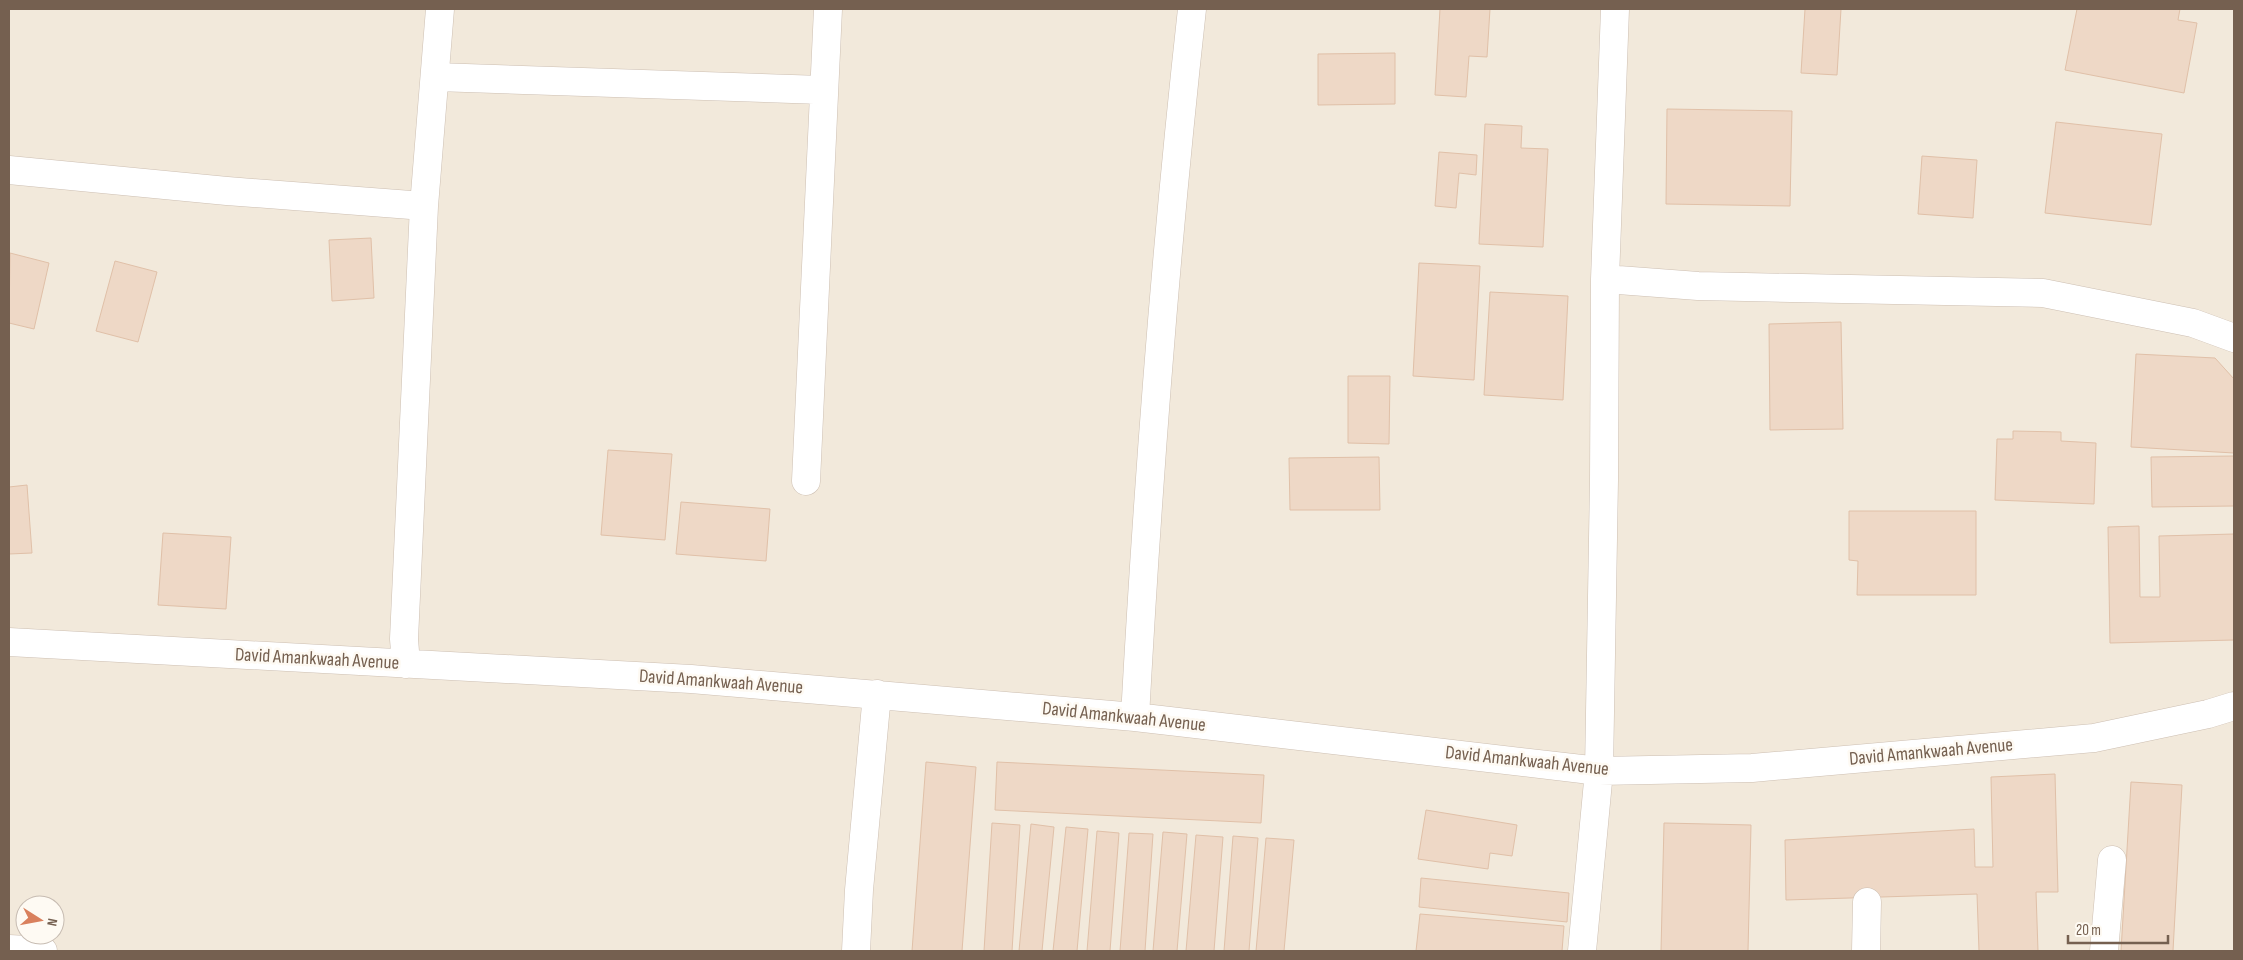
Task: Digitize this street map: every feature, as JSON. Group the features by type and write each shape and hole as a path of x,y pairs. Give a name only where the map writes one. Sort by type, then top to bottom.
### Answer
{"street":[{"path":"406,664 404,639 424,206 436,77 440,9"},
{"path":"806,481 815,260 821,180 822,90 828,9"},
{"path":"1135,717 1143,575 1174,182 1192,9"},
{"path":"1582,951 1599,770 1604,480 1604,279 1615,9"},
{"path":"436,77 822,90"},
{"path":"9,170 226,191 424,206"},
{"path":"1604,279 1698,286 2043,293 2193,323 2234,338"},
{"name":"David Amankwaah Avenue","path":"9,642 691,679 1135,717 1599,770 1752,768 2094,738 2208,714 2234,706"},
{"path":"856,951 859,890 877,694"},
{"path":"2104,951 2112,860"},
{"path":"1866,951 1867,902"},
{"path":"9,948 43,951"}],"shaded area":[{"path":"9,9 2234,9 2234,951 9,951"}],"building":[{"path":"1440,9 1490,9 1487,57 1469,56 1466,97 1435,95"},
{"path":"1805,9 1841,9 1837,75 1801,73"},
{"path":"2077,9 2180,9 2178,20 2197,23 2184,93 2065,70"},
{"path":"1395,53 1395,104 1318,105 1318,54"},
{"path":"1667,109 1792,111 1790,206 1666,204"},
{"path":"2056,122 2162,134 2151,225 2045,213"},
{"path":"1485,124 1522,126 1521,148 1548,149 1543,247 1479,244"},
{"path":"1439,152 1477,155 1476,175 1459,173 1456,208 1435,206"},
{"path":"1922,156 1977,160 1973,218 1918,214"},
{"path":"371,238 374,298 332,301 329,240"},
{"path":"10,253 49,263 34,329 9,323"},
{"path":"115,261 157,272 138,342 96,331"},
{"path":"1419,263 1480,266 1474,380 1413,376"},
{"path":"1490,292 1568,296 1563,400 1484,395"},
{"path":"1841,322 1843,429 1770,430 1769,324"},
{"path":"2136,354 2215,358 2234,379 2234,453 2131,447"},
{"path":"1348,376 1390,376 1389,444 1348,443"},
{"path":"2013,431 2061,432 2061,441 2096,443 2094,504 1995,500 1997,439 2013,439"},
{"path":"608,450 672,454 665,540 601,535"},
{"path":"2234,456 2234,506 2152,507 2151,457"},
{"path":"1379,457 1380,510 1290,510 1289,458"},
{"path":"27,485 32,553 9,554 9,487"},
{"path":"681,502 770,509 766,561 676,554"},
{"path":"1849,511 1976,511 1976,595 1857,595 1858,561 1849,560"},
{"path":"2139,526 2140,597 2160,597 2159,536 2234,534 2234,640 2110,643 2108,527"},
{"path":"163,533 231,537 226,609 158,605"},
{"path":"926,762 976,767 962,951 912,951"},
{"path":"997,762 1264,775 1261,823 995,810"},
{"path":"2055,774 2058,892 2036,892 2038,951 1979,951 1977,894 1786,900 1785,840 1974,829 1975,867 1993,867 1991,777"},
{"path":"2131,782 2182,785 2173,951 2121,951"},
{"path":"1426,810 1517,825 1512,856 1490,853 1488,869 1418,859"},
{"path":"992,823 1020,825 1012,951 984,951"},
{"path":"1664,823 1751,825 1748,951 1661,951"},
{"path":"1031,824 1054,827 1042,951 1019,951"},
{"path":"1066,827 1088,829 1077,951 1053,951"},
{"path":"1097,831 1119,833 1110,951 1087,951"},
{"path":"1163,832 1187,834 1177,951 1153,951"},
{"path":"1129,833 1153,834 1145,951 1120,951"},
{"path":"1196,835 1223,837 1214,951 1186,951"},
{"path":"1233,836 1258,838 1249,951 1224,951"},
{"path":"1266,838 1294,840 1284,951 1256,951"},
{"path":"1421,878 1569,893 1567,922 1419,907"},
{"path":"1420,914 1564,926 1562,951 1416,951"}]}
